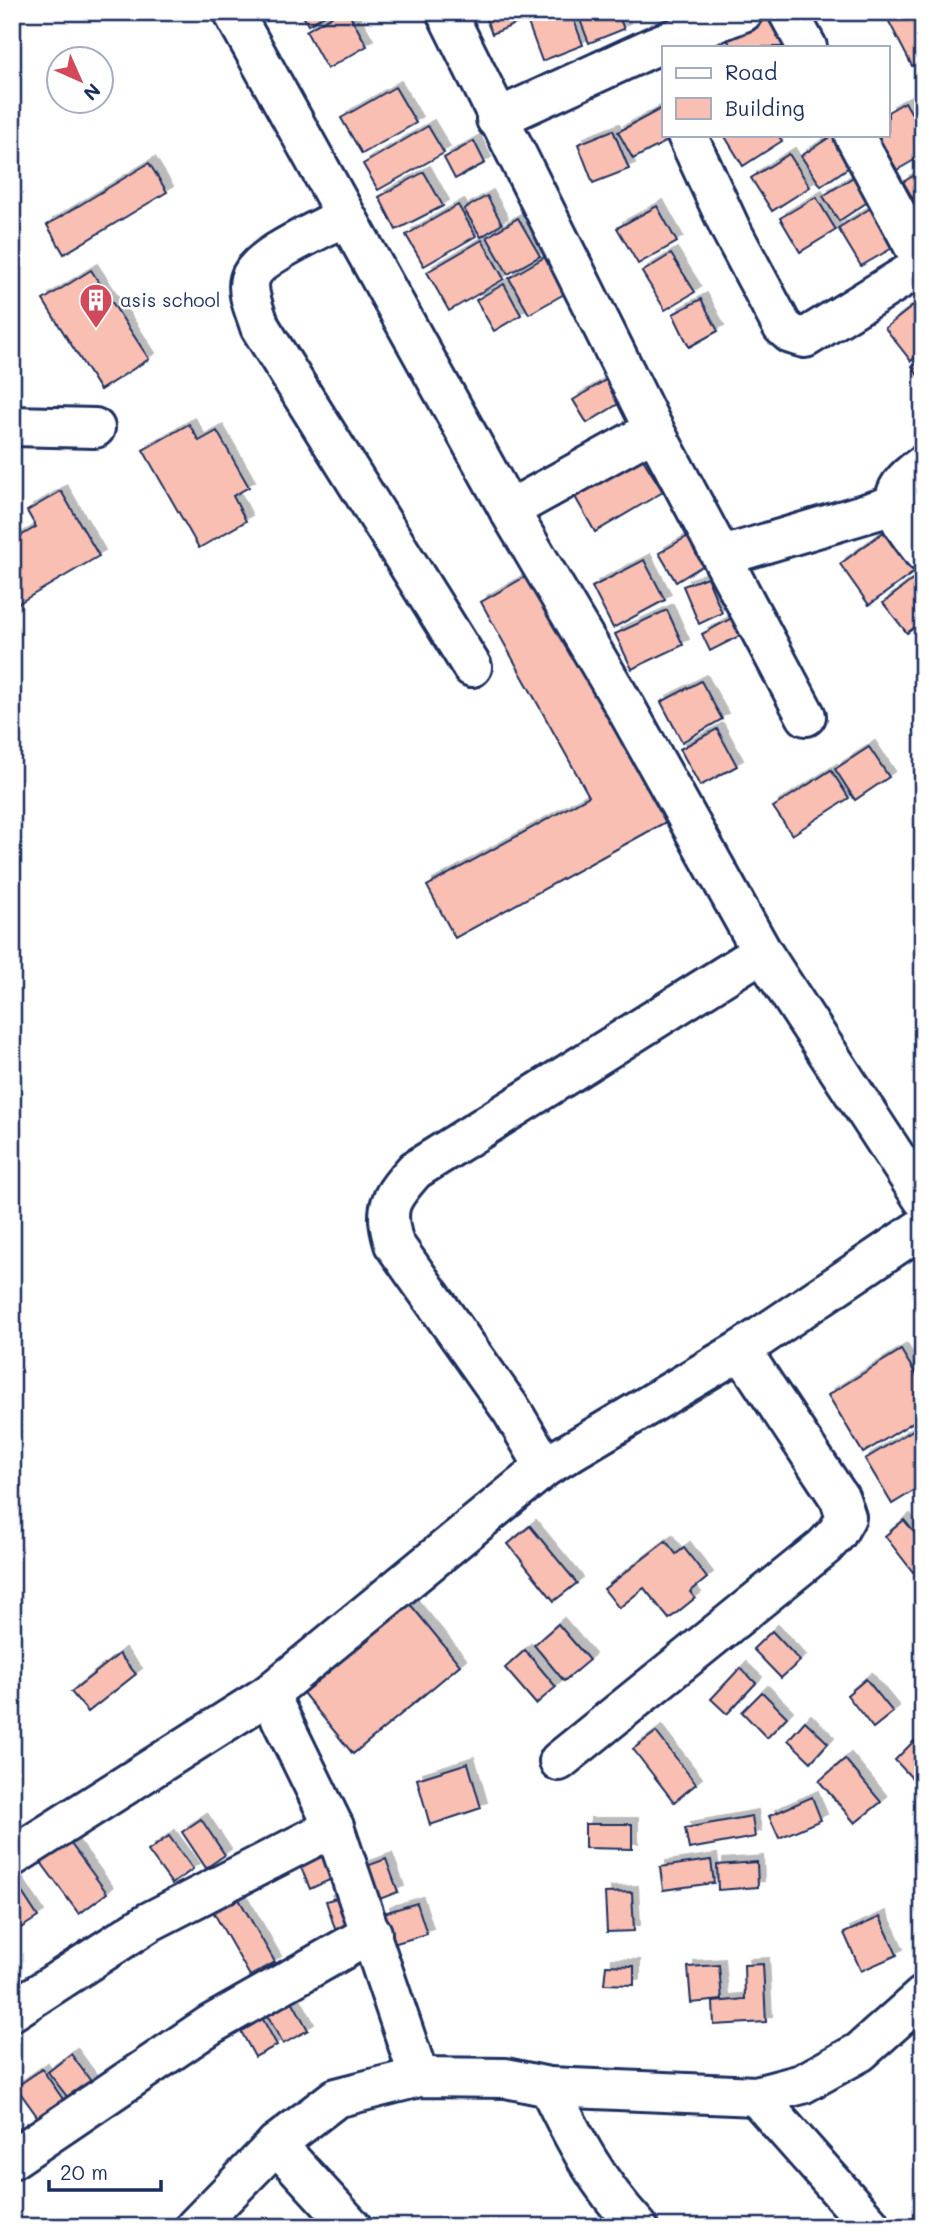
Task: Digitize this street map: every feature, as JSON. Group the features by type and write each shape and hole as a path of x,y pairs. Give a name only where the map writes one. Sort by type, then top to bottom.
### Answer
{"street":[{"path":"233,12 509,510 627,710 762,951 923,1199"},
{"path":"446,12 496,119 654,430 806,716"},
{"path":"684,46 743,12"},
{"path":"788,12 806,46"},
{"path":"496,119 658,61"},
{"path":"687,136 731,230 782,326 791,334 805,338 923,264 855,136"},
{"path":"345,216 256,265 249,281 251,298 260,327 472,667"},
{"path":"12,426 95,428"},
{"path":"509,510 654,430"},
{"path":"923,465 897,488 894,505 898,517 923,552"},
{"path":"723,556 894,505"},
{"path":"545,1468 512,1411 394,1244 387,1221 391,1197 415,1170 762,951"},
{"path":"12,1857 269,1694 545,1468 741,1350 923,1227"},
{"path":"559,1761 824,1547 837,1534 846,1517 840,1499 741,1350"},
{"path":"269,1694 334,1827 419,2077"},
{"path":"12,2011 149,1922 334,1827"},
{"path":"12,2160 210,2025 372,1933"},
{"path":"195,2227 276,2144 336,2098 419,2077 506,2078 549,2087 756,2096 802,2084 860,2052 923,1996"},
{"path":"549,2087 579,2150 608,2194 639,2227"},
{"path":"756,2096 872,2227"},
{"path":"276,2144 352,2227"}],"building":[{"path":"301,12 330,12 308,25"},
{"path":"339,12 348,12 367,46 327,69 306,31"},
{"path":"483,12 515,12 520,22 492,34"},
{"path":"524,12 571,12 583,45 542,61"},
{"path":"577,12 617,12 624,29 589,43"},
{"path":"764,12 778,12 786,46 731,46 725,37"},
{"path":"923,12 923,60 912,66 885,14"},
{"path":"395,87 416,123 362,154 341,118"},
{"path":"905,102 923,133 923,155 897,170 877,136 890,136 890,111"},
{"path":"662,108 662,136 677,136 633,159 618,132"},
{"path":"428,126 444,153 378,190 363,164"},
{"path":"613,130 629,169 593,183 578,144"},
{"path":"725,136 779,136 782,141 743,166"},
{"path":"831,136 841,136 858,161 821,186 801,156"},
{"path":"474,141 485,163 455,179 444,158"},
{"path":"789,154 810,187 772,211 751,178"},
{"path":"149,163 167,192 64,254 47,225"},
{"path":"923,170 923,215 903,182"},
{"path":"863,171 878,195 839,221 823,196"},
{"path":"424,172 443,206 396,230 379,197"},
{"path":"487,196 502,224 481,237 464,209"},
{"path":"816,197 836,230 800,252 780,218"},
{"path":"884,200 908,239 861,266 838,228"},
{"path":"458,205 476,236 424,266 406,235"},
{"path":"657,206 677,242 638,264 617,228"},
{"path":"518,218 540,256 508,274 487,237"},
{"path":"482,240 504,279 449,311 427,272"},
{"path":"671,254 695,292 665,310 642,272"},
{"path":"545,257 566,293 529,314 509,278"},
{"name":"asis school","path":"91,270 149,359 100,390 43,300"},
{"path":"504,284 521,315 494,331 476,300"},
{"path":"701,299 718,331 689,347 673,314"},
{"path":"913,306 923,319 923,351 911,361 885,328"},
{"path":"923,360 923,384 912,366"},
{"path":"609,378 623,401 587,423 573,400"},
{"path":"189,424 199,441 217,431 249,487 233,496 246,521 199,548 143,450"},
{"path":"641,456 663,492 595,532 574,495"},
{"path":"61,491 99,556 12,607 12,541 36,527 27,511"},
{"path":"892,526 921,567 869,605 840,564"},
{"path":"690,535 707,563 676,582 659,553"},
{"path":"644,560 665,600 613,628 592,587"},
{"path":"530,574 627,751 634,747 673,818 455,938 427,886 589,796 481,602"},
{"path":"707,577 722,613 699,624 683,586"},
{"path":"916,577 923,585 923,621 907,633 883,603"},
{"path":"667,610 683,645 632,669 615,634"},
{"path":"739,614 749,631 710,651 702,634"},
{"path":"701,681 722,719 682,742 661,702"},
{"path":"717,729 737,766 700,786 680,749"},
{"path":"869,747 889,777 855,800 835,769"},
{"path":"831,770 849,798 792,835 773,807"},
{"path":"901,1350 923,1386 923,1416 863,1453 828,1395"},
{"path":"923,1424 923,1485 892,1504 865,1459"},
{"path":"904,1520 923,1543 923,1564 913,1572 885,1536"},
{"path":"530,1526 577,1583 554,1601 508,1544"},
{"path":"666,1541 676,1554 684,1548 707,1578 690,1592 695,1598 669,1619 644,1588 619,1608 604,1589"},
{"path":"410,1604 460,1665 353,1754 303,1693"},
{"path":"558,1624 589,1660 564,1681 534,1645"},
{"path":"772,1631 800,1661 781,1678 753,1649"},
{"path":"525,1650 556,1687 536,1704 505,1668"},
{"path":"119,1654 136,1674 88,1712 71,1692"},
{"path":"740,1668 756,1683 727,1714 711,1699"},
{"path":"866,1679 893,1712 873,1728 847,1695"},
{"path":"762,1692 787,1717 767,1738 742,1712"},
{"path":"805,1721 828,1743 811,1762 788,1740"},
{"path":"656,1732 696,1784 674,1802 633,1749"},
{"path":"914,1741 923,1751 923,1790 895,1760"},
{"path":"845,1759 881,1802 855,1823 819,1781"},
{"path":"468,1763 481,1808 430,1825 417,1779"},
{"path":"812,1797 821,1820 779,1838 769,1816"},
{"path":"752,1816 755,1837 689,1849 685,1828"},
{"path":"201,1819 225,1855 206,1868 182,1832"},
{"path":"585,1824 632,1824 632,1849 585,1848"},
{"path":"169,1836 193,1869 172,1884 148,1851"},
{"path":"68,1840 107,1893 79,1914 40,1861"},
{"path":"319,1845 334,1878 310,1889 296,1856"},
{"path":"386,1859 398,1892 377,1900 364,1867"},
{"path":"711,1860 714,1883 663,1890 660,1867"},
{"path":"757,1862 758,1887 718,1890 717,1865"},
{"path":"12,1877 38,1917 13,1933 12,1932"},
{"path":"632,1892 634,1931 607,1932 605,1893"},
{"path":"236,1894 275,1962 250,1976 211,1908"},
{"path":"347,1895 358,1928 337,1935 326,1901"},
{"path":"417,1903 427,1934 393,1944 384,1913"},
{"path":"880,1917 897,1955 861,1971 844,1933"},
{"path":"763,1964 766,2022 714,2025 713,2002 745,1999 744,1965"},
{"path":"606,1965 634,1966 634,1985 604,1984"},
{"path":"719,1965 722,2000 691,2003 688,1967"},
{"path":"289,1995 308,2030 283,2044 264,2009"},
{"path":"259,2012 277,2045 255,2057 237,2024"},
{"path":"71,2054 98,2091 76,2108 48,2072"},
{"path":"42,2069 67,2105 42,2123 16,2087"}],"place":[{"name":"asis school","path":"96,330"}]}
